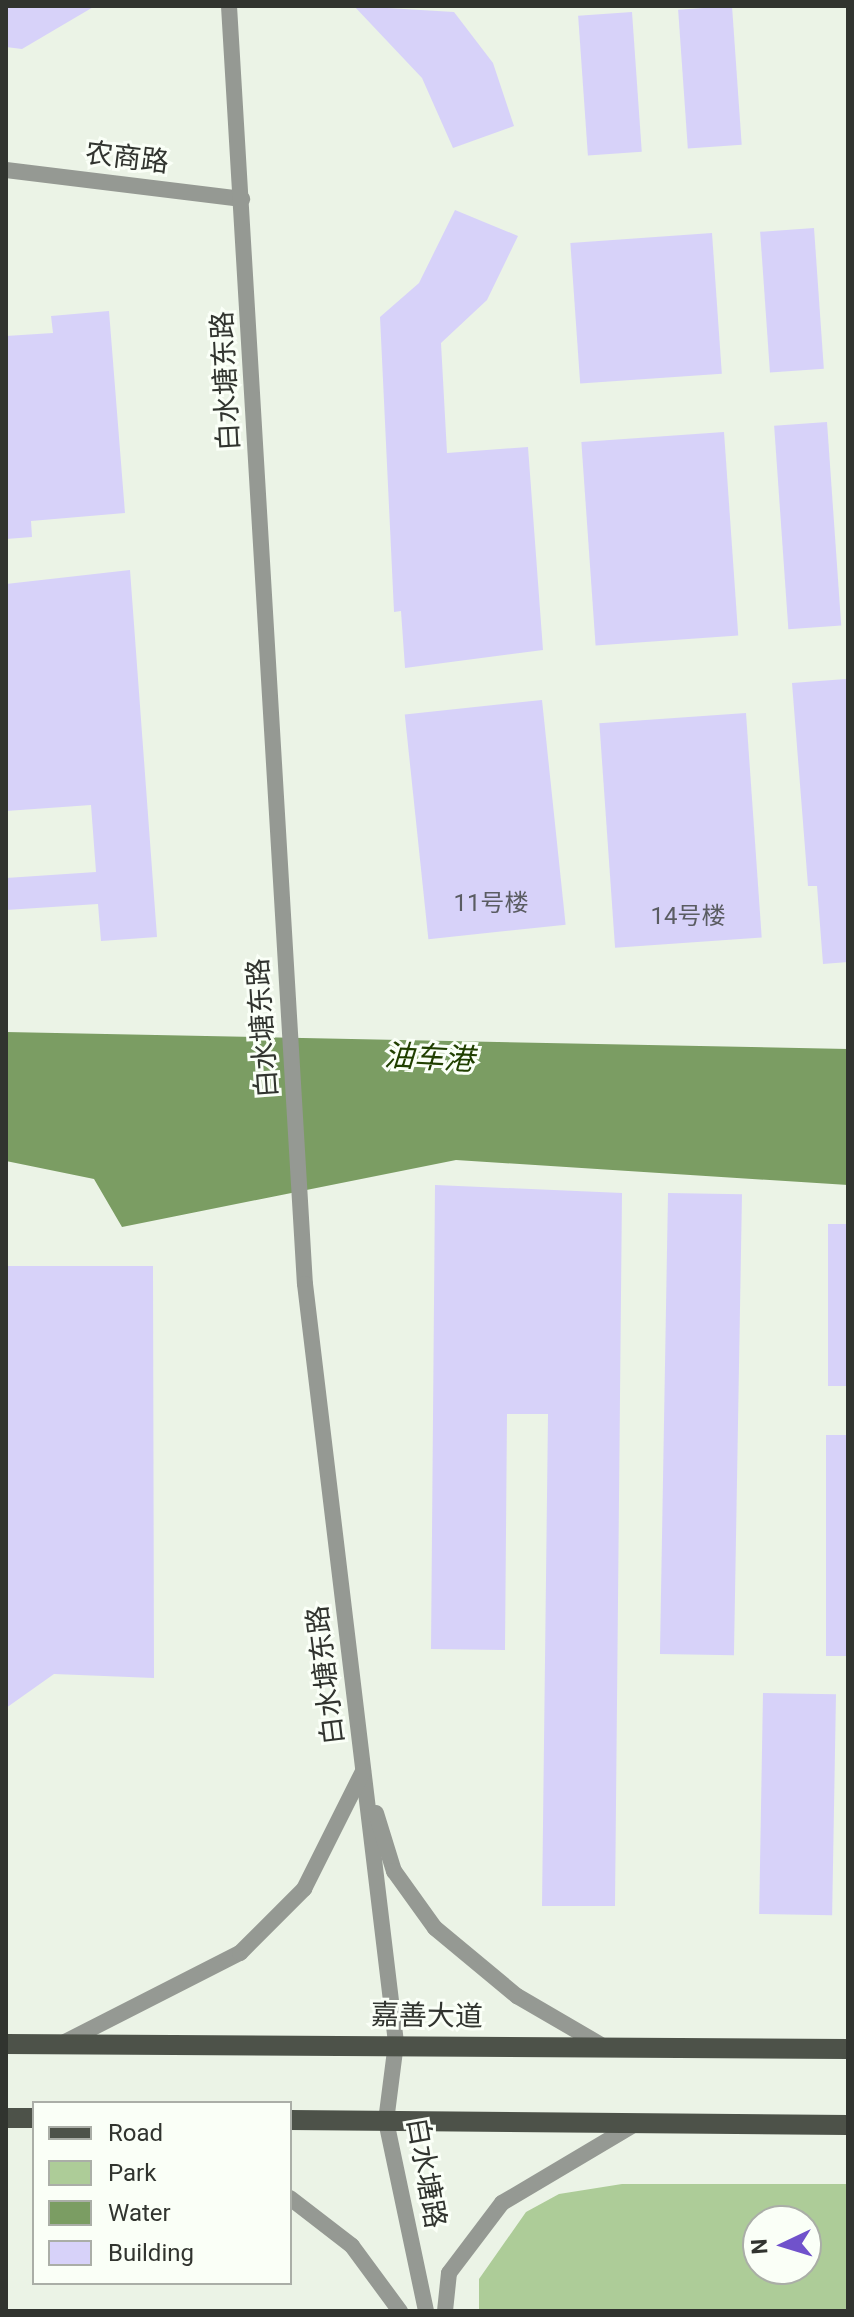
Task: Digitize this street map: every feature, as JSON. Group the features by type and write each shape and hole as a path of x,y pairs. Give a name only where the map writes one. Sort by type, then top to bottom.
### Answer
{"main road":[{"name":"嘉善大道","path":"6,2044 396,2043 848,2049"},
{"path":"6,2118 32,2118"},
{"path":"292,2120 848,2125"}],"street":[{"name":"白水塘东路","path":"229,6 305,1284 396,2043"},
{"name":"农商路","path":"6,170 242,199"},
{"path":"62,2044 240,1953 304,1889 363,1769"},
{"path":"363,1769 394,1871 435,1928 517,1996 603,2046"},
{"name":"白水塘路","path":"396,2043 386,2121 426,2311"},
{"path":"445,2311 449,2273 502,2203 637,2123"},
{"path":"292,2200 352,2246 400,2311"}],"green space":[{"path":"622,2184 848,2184 848,2311 479,2311 479,2279 526,2212 559,2194"}],"water":[{"name":"油车港","path":"6,1032 848,1049 848,1185 456,1160 122,1227 94,1179 6,1161"}],"building":[{"path":"6,6 95,6 22,49 6,47"},
{"path":"354,6 454,12 493,63 514,126 453,148 422,78"},
{"path":"732,6 742,145 688,148 678,10"},
{"path":"632,12 642,152 588,155 578,16"},
{"path":"455,210 518,236 487,300 441,343 447,453 528,447 543,650 405,668 401,611 394,612 380,317 419,283"},
{"path":"814,228 824,369 770,372 760,232"},
{"path":"712,233 722,374 580,384 570,243"},
{"path":"109,311 125,513 31,521 32,537 6,539 6,336 53,333 51,316"},
{"path":"827,422 841,626 788,629 774,426"},
{"path":"724,432 738,636 596,645 581,442"},
{"path":"130,570 157,937 101,941 98,904 6,910 6,878 96,872 91,805 6,811 6,584"},
{"path":"846,679 848,962 823,964 817,886 808,886 792,683"},
{"path":"542,700 566,925 428,939 405,714"},
{"path":"746,713 762,937 615,948 599,723"},
{"path":"435,1185 622,1193 615,1906 542,1906 548,1414 507,1414 505,1650 431,1649"},
{"path":"668,1193 742,1194 734,1655 660,1654"},
{"path":"828,1224 848,1224 848,1386 828,1386"},
{"path":"6,1266 153,1266 154,1678 54,1674 6,1708"},
{"path":"826,1435 848,1435 848,1656 826,1656"},
{"path":"763,1693 836,1694 832,1915 759,1914"}]}
